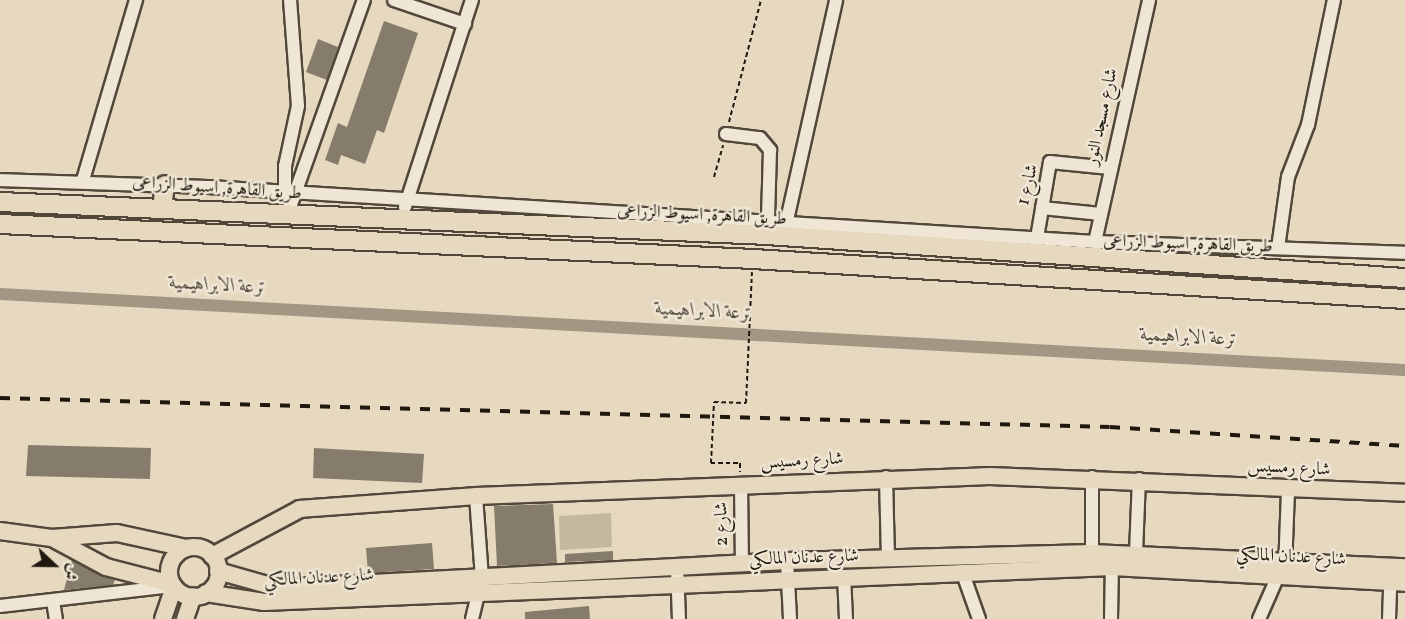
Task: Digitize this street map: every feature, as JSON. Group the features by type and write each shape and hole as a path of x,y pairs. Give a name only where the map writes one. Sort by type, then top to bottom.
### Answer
{"highway":[{"path":"162,209 165,185"},
{"name":"طريق القاهرة, اسيوط الزراعى","path":"0,202 401,219 774,225 1405,278"},
{"path":"0,224 766,260 1405,299"},
{"path":"766,260 774,225"},
{"path":"1293,293 1295,270"}],"main road":[{"name":"شارع رمسيس","path":"215,563 300,509 476,496 886,477 1092,477 1288,490 1405,493"},
{"path":"0,531 52,538"},
{"name":"شارع عدنان المالكي","path":"52,538 117,533 186,548 215,563 278,588 480,586"},
{"name":"شارع عدنان المالكي","path":"52,538 106,567 173,585 199,595 264,602 480,586 677,576 788,578 962,572 1112,560 1398,583"},
{"path":"163,619 173,585 171,562 186,548"},
{"name":"شارع عدنان المالكي","path":"677,576 742,564 788,561 1092,553 1112,560 1136,553 1282,573 1405,567"},
{"path":"185,619 215,563"}],"street":[{"path":"83,180 136,0"},
{"path":"290,0 298,106 285,166 290,195"},
{"path":"288,213 290,195 364,0"},
{"path":"394,0 465,24"},
{"path":"401,219 472,0"},
{"path":"774,225 836,0"},
{"name":"شارع مسجد النور","path":"1095,242 1149,0"},
{"path":"1278,248 1288,177 1308,125 1334,0"},
{"path":"726,134 760,138 770,150 774,225"},
{"name":"شارع 1","path":"1037,238 1051,161 1110,168"},
{"name":"طريق القاهرة, اسيوط الزراعى","path":"0,180 83,180 774,225 1095,242 1405,253"},
{"path":"1042,208 1101,214"},
{"path":"886,477 888,558"},
{"path":"1092,477 1092,553"},
{"path":"1136,553 1139,479"},
{"name":"شارع 2","path":"741,484 742,564"},
{"path":"1259,619 1282,573 1288,490"},
{"path":"472,619 480,586 476,496"},
{"path":"1112,560 1112,619"},
{"path":"788,561 790,619"},
{"path":"962,572 979,619"},
{"path":"677,576 679,619"},
{"path":"844,576 846,619"},
{"path":"1389,619 1398,583"},
{"path":"0,606 173,585"},
{"path":"52,601 56,619"}],"path":[{"path":"714,177 761,0"},
{"path":"734,463 711,463 714,402 746,403 751,282"}],"shaded area":[{"path":"611,513 612,547 560,550 559,516"}],"building":[{"path":"384,21 418,33 384,133 377,130 365,164 341,155 338,165 325,160 338,123 347,127"},
{"path":"318,39 338,47 327,80 306,72"},
{"path":"28,445 151,448 150,479 26,476"},
{"path":"314,448 424,454 422,483 313,478"},
{"path":"553,504 557,563 497,566 494,506"},
{"path":"432,543 434,569 368,573 366,548"},
{"path":"613,551 613,560 565,562 565,554"},
{"path":"72,560 115,580 113,585 64,590"},
{"path":"589,606 590,619 525,619 525,612"}],"waterway":[{"name":"ترعة الابراهيمية","path":"0,294 1405,370"}],"railway":[{"path":"0,398 1110,427 1405,446"}]}
